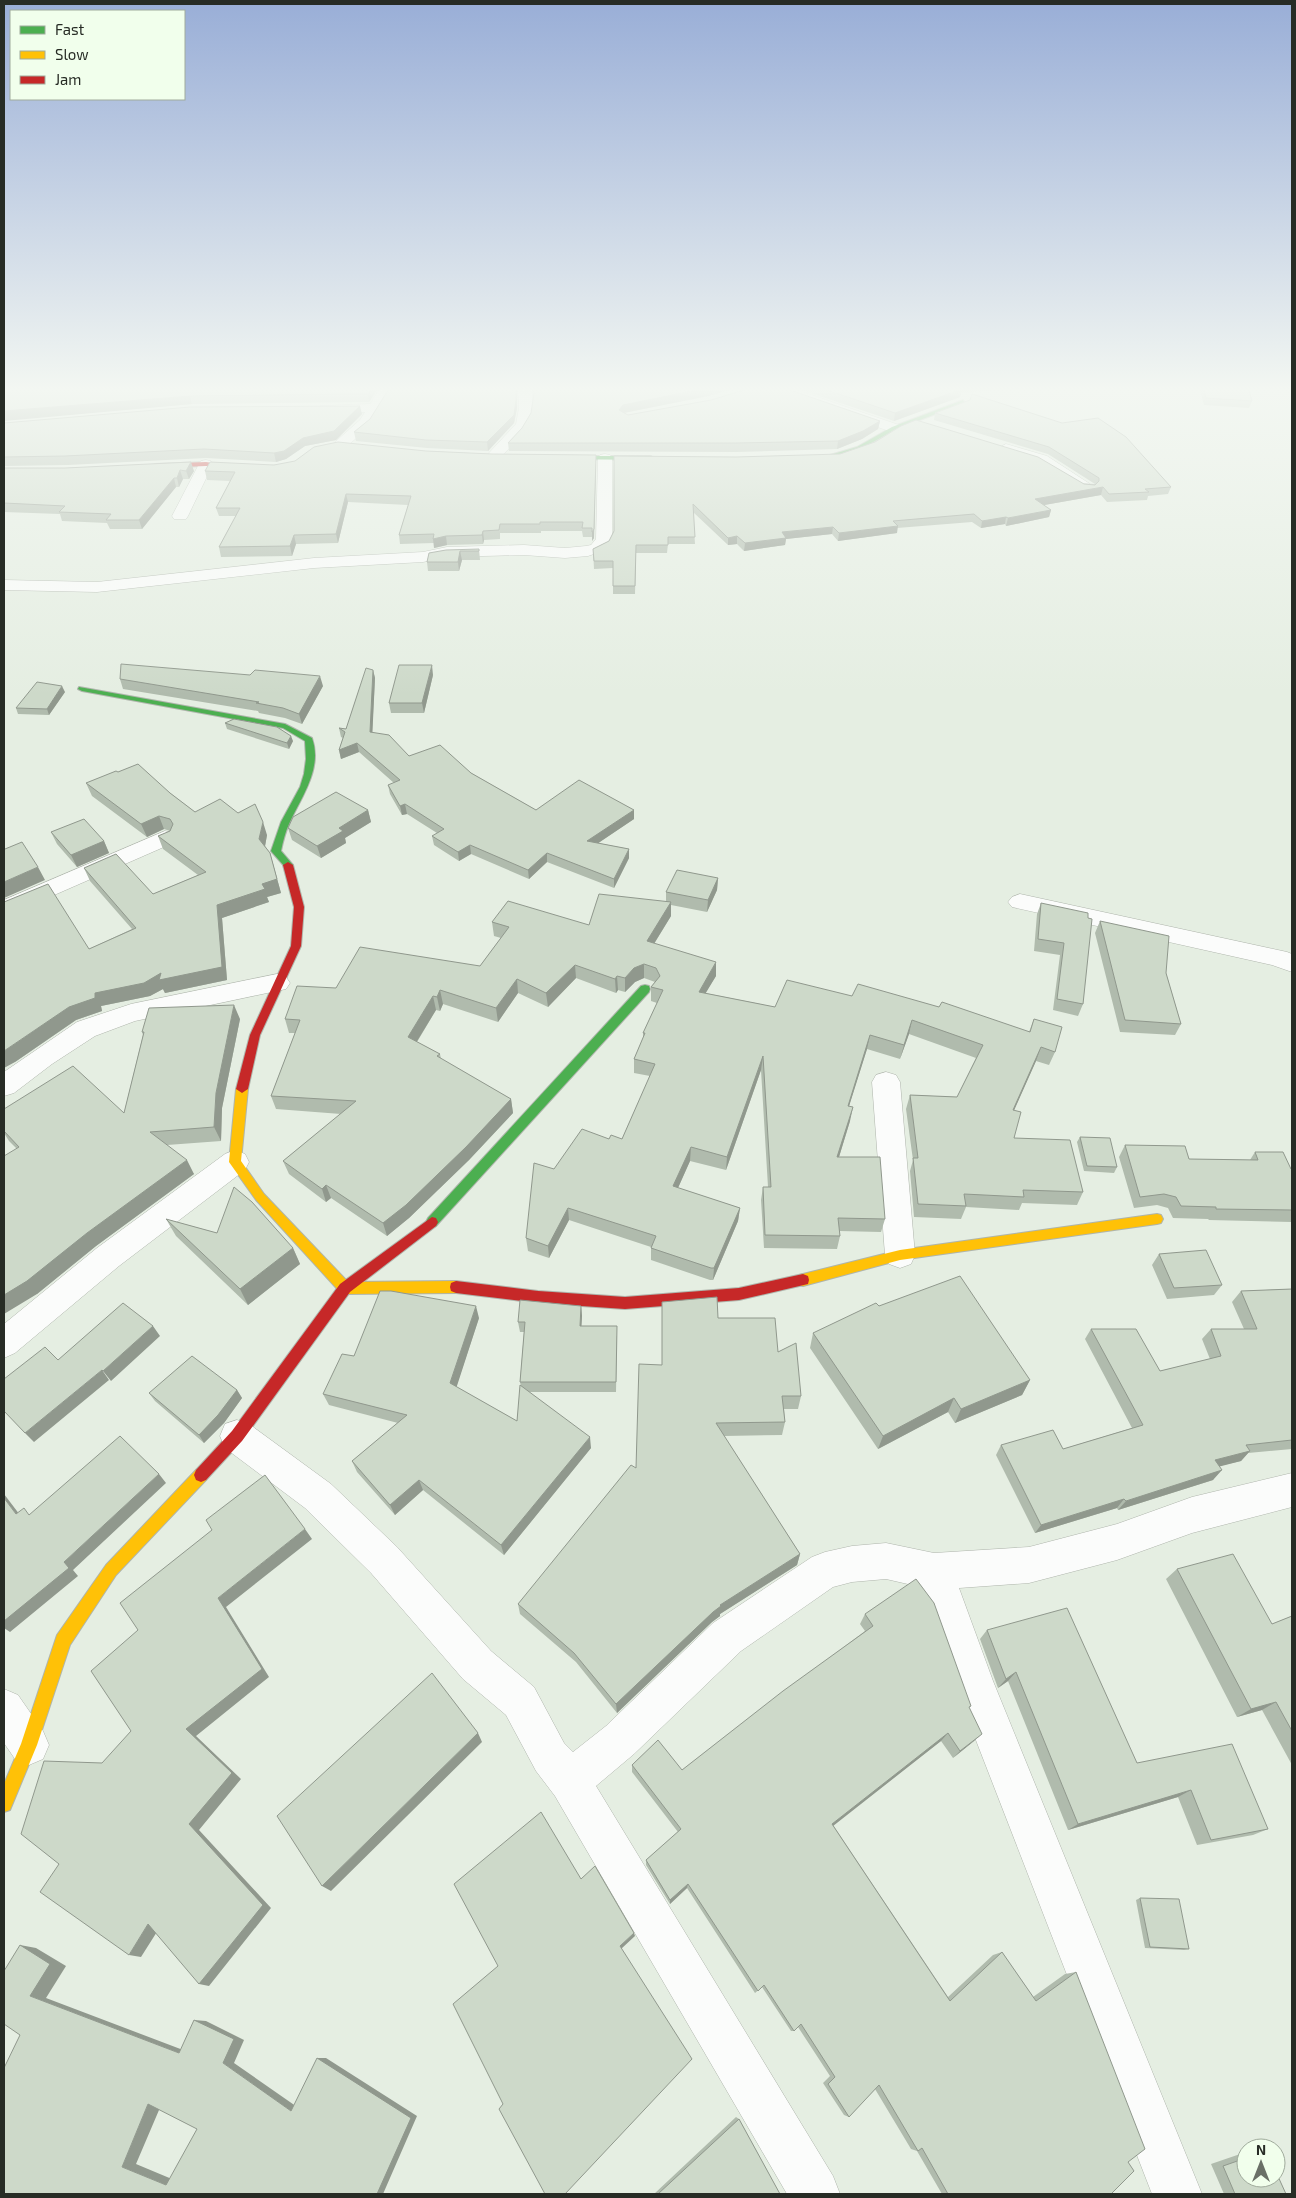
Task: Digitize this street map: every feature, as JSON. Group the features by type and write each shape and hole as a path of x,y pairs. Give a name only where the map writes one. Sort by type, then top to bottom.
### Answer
{"street":[{"path":"180,516 193,490"},
{"path":"4,585 97,586 314,563 414,558 447,552 524,550 588,552 602,544 604,539 605,490"},
{"path":"82,689 285,726 309,740 312,757 305,790 288,814 278,835 276,851 287,863 299,907 296,946 277,983 255,1035 240,1096 235,1162 260,1197 345,1288 462,1287 538,1298 625,1303 739,1294 829,1274 900,1255 1157,1219"},
{"path":"4,909 165,838"},
{"path":"1020,902 1134,928 1175,934 1278,958 1292,964"},
{"path":"4,1086 43,1057 86,1029 131,1013 277,983"},
{"path":"4,1804 29,1745 63,1641 111,1570 237,1436 345,1288 438,1216 645,989"},
{"path":"886,1082 900,1255"},
{"path":"4,1343 108,1257 235,1162"},
{"path":"237,1436 318,1496 384,1560 477,1665 520,1700 550,1757 570,1781 815,2194"},
{"path":"570,1781 620,1740 727,1637 825,1570 852,1564 886,1561 934,1571 1029,1565 1117,1542 1192,1515 1292,1490"},
{"path":"934,1571 973,1681 1177,2194"},
{"path":"4,1709 29,1745"}],"building":[{"path":"4,490 164,490 139,520 106,520 111,514 59,512 65,506 4,503"},
{"path":"226,490 595,490 594,529 592,532 592,528 582,528 583,522 540,522 540,524 500,524 499,530 483,531 482,535 446,536 433,539 434,534 399,535 411,496 346,494 336,534 294,535 290,546 219,547 240,508 216,508"},
{"path":"614,490 1088,490 1035,499 1051,510 1008,518 982,521 974,514 893,521 898,526 839,533 833,527 782,532 786,538 745,543 737,536 728,538 693,504 695,537 668,537 668,545 636,545 635,586 613,586 613,561 594,561 593,549 609,541 614,531"},
{"path":"1105,490 1146,490 1149,492 1109,494"},
{"path":"479,549 479,551 460,551 458,562 427,562 429,553 446,550"},
{"path":"121,664 250,675 255,670 320,676 299,714 283,708 256,703 259,702 120,679"},
{"path":"399,665 432,665 422,703 389,703"},
{"path":"366,668 373,670 370,732 389,735 409,756 440,745 471,773 536,810 579,780 634,810 587,841 629,849 614,879 547,853 528,870 470,845 458,852 432,836 444,829 405,804 400,806 388,785 400,780 357,743 339,750 345,732 339,728 346,729"},
{"path":"37,682 62,686 47,709 16,708"},
{"path":"234,719 277,727 291,736 287,743 225,723"},
{"path":"138,764 170,793 195,812 220,799 238,813 255,804 263,822 259,839 270,853 277,879 262,884 265,889 217,905 222,967 159,980 161,973 144,983 95,993 95,998 69,1007 4,1051 4,902 48,884 89,949 136,928 84,868 116,854 153,894 206,872 158,836 170,831 173,824 170,819 159,816 141,824 86,783"},
{"path":"336,792 368,810 339,828 343,831 317,846 288,828 293,817"},
{"path":"84,819 104,841 71,855 51,832"},
{"path":"22,842 38,867 4,882 4,848"},
{"path":"677,870 718,878 708,900 666,892"},
{"path":"599,894 671,902 647,941 716,962 699,992 775,1007 787,980 852,996 858,984 939,1007 942,1002 1030,1032 1034,1019 1062,1027 1055,1052 1041,1047 1013,1110 1021,1112 1014,1138 1070,1140 1083,1192 1023,1190 1024,1197 964,1194 966,1206 918,1204 913,1158 918,1158 910,1095 957,1097 983,1045 912,1020 904,1045 870,1035 848,1106 853,1107 837,1157 880,1157 885,1219 838,1218 840,1236 765,1235 763,1187 771,1187 763,1056 727,1157 691,1147 673,1186 740,1208 714,1268 651,1248 656,1236 568,1208 548,1246 526,1238 534,1163 554,1169 582,1129 609,1139 611,1135 622,1139 655,1064 634,1059 645,1033 643,1033 663,990 651,987 660,976 656,968 644,964 634,968 625,978 617,976 615,979 575,965 546,993 517,979 496,1008 440,990 437,997 433,996 408,1037 440,1054 437,1056 511,1099 466,1147 406,1205 383,1223 326,1185 322,1189 283,1161 356,1101 271,1096 300,1020 285,1019 297,986 336,988 360,947 480,966 509,927 492,922 508,901 589,925"},
{"path":"1041,903 1088,913 1088,918 1092,919 1083,1004 1057,999 1064,943 1038,939"},
{"path":"1100,921 1169,936 1166,973 1181,1024 1125,1020"},
{"path":"234,1005 216,1093 214,1127 150,1132 187,1160 87,1233 27,1281 4,1295 4,1156 19,1147 4,1131 4,1109 73,1066 124,1113 149,1008"},
{"path":"1080,1137 1110,1138 1117,1167 1087,1166"},
{"path":"1125,1145 1185,1146 1189,1159 1258,1160 1255,1152 1283,1152 1292,1169 1292,1210 1216,1209 1216,1207 1181,1206 1176,1197 1164,1194 1140,1197"},
{"path":"234,1187 252,1202 293,1248 240,1289 166,1219 217,1233"},
{"path":"1206,1250 1222,1285 1174,1288 1159,1254"},
{"path":"960,1276 1030,1380 961,1409 954,1398 883,1436 813,1333 876,1303 879,1306"},
{"path":"1292,1289 1292,1440 1246,1445 1250,1451 1215,1460 1222,1470 1126,1501 1124,1499 1041,1525 1001,1445 1053,1430 1063,1449 1143,1425 1091,1329 1136,1329 1160,1371 1221,1356 1211,1329 1257,1329 1241,1291"},
{"path":"380,1291 391,1291 476,1306 450,1383 517,1421 520,1385 590,1437 501,1545 419,1480 390,1505 352,1461 407,1415 323,1394 342,1354 354,1356"},
{"path":"717,1297 718,1318 775,1318 778,1352 796,1343 801,1396 782,1396 785,1422 716,1423 800,1554 720,1605 616,1704 574,1653 518,1604 631,1465 636,1468 639,1364 662,1365 662,1302"},
{"path":"520,1300 581,1306 580,1326 617,1326 616,1382 520,1382 525,1322 518,1322"},
{"path":"123,1303 153,1326 103,1371 25,1433 4,1411 4,1379 45,1347 58,1360"},
{"path":"192,1356 237,1390 218,1415 199,1435 149,1393"},
{"path":"120,1436 159,1474 64,1562 69,1568 4,1621 4,1498 16,1514 24,1508 29,1515"},
{"path":"265,1475 305,1529 218,1598 262,1669 186,1729 232,1773 189,1824 263,1905 199,1984 148,1924 129,1955 40,1892 59,1864 21,1834 44,1761 102,1763 131,1731 91,1671 138,1630 120,1603 212,1530 206,1520"},
{"path":"1233,1554 1272,1624 1292,1616 1292,1731 1276,1702 1251,1709 1177,1569"},
{"path":"916,1579 934,1603 971,1706 969,1707 982,1734 960,1751 948,1733 832,1824 950,2001 1002,1952 1036,2001 1076,1972 1145,2149 1128,2162 1134,2171 1111,2194 948,2194 922,2148 918,2151 879,2085 849,2117 828,2084 835,2077 801,2024 794,2031 764,1985 758,1991 688,1884 670,1900 646,1860 681,1829 632,1765 658,1740 682,1770 783,1691 873,1626 865,1614"},
{"path":"1067,1608 1137,1763 1232,1744 1268,1829 1211,1840 1191,1790 1078,1824 1016,1672 1006,1679 987,1630"},
{"path":"432,1673 478,1733 322,1886 277,1816"},
{"path":"541,1812 581,1879 595,1866 634,1933 620,1946 692,2059 565,2194 545,2194 499,2109 503,2104 453,2004 498,1966 454,1884"},
{"path":"1140,1898 1179,1899 1189,1949 1150,1947"},
{"path":"20,1945 50,1964 30,1996 179,2053 194,2020 234,2039 223,2063 291,2111 317,2058 411,2118 377,2194 4,2194 4,2068 20,2035 4,2024 4,1971","holes":["148,2104 197,2129 166,2185 122,2167"]},
{"path":"739,2119 780,2194 658,2194"},
{"path":"1236,2161 1236,2188 1283,2188 1286,2194 1235,2194 1223,2166"}],"traffic: fast":[{"path":"82,689 285,726 309,740 310,759 308,774 304,787 285,822 276,851 288,865"},
{"path":"432,1222 645,989"}],"traffic: slow":[{"path":"242,1089 235,1162 260,1197 345,1288 456,1287"},
{"path":"803,1280 900,1255 1157,1219"},
{"path":"4,1804 29,1745 63,1641 111,1570 201,1475"}],"traffic: jam":[{"path":"242,1089 255,1035 296,946 299,907 288,865"},
{"path":"201,1475 237,1436 345,1288 432,1222"},
{"path":"456,1287 538,1297 625,1303 739,1294 803,1280"}]}
